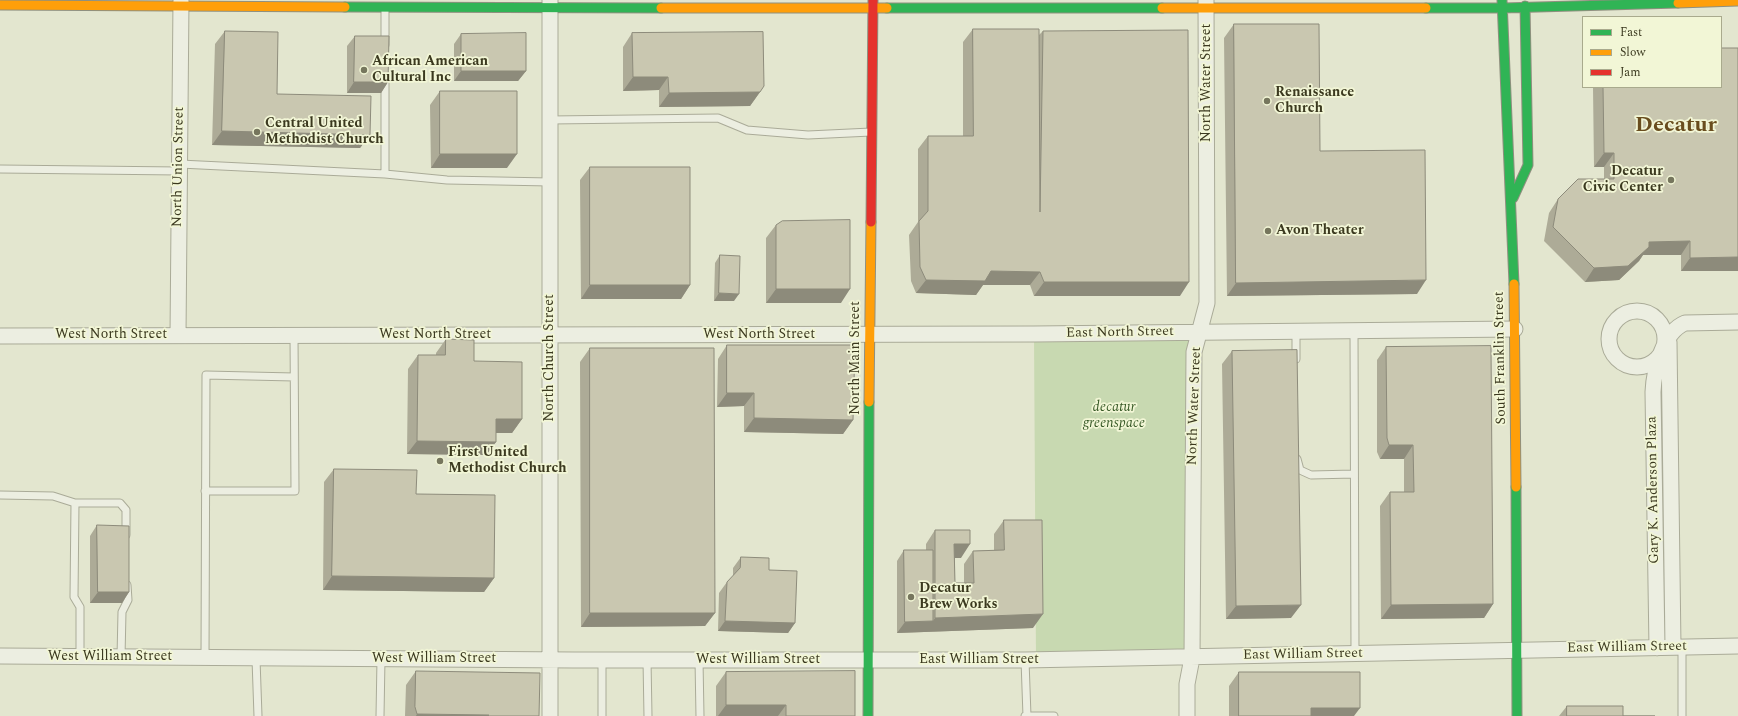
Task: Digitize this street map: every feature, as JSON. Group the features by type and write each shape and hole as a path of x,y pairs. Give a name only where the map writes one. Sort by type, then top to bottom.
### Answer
{"main road":[{"path":"0,5 181,3 385,7 399,3 1502,4 1738,1"},
{"path":"1511,203 1528,165 1525,3"},
{"name":"North Main Street","path":"868,716 869,334 873,132 873,4"},
{"name":"South Franklin Street","path":"1502,4 1515,329 1517,716"}],"street":[{"name":"North Union Street","path":"178,335 181,3"},
{"name":"North Church Street","path":"550,4 550,716"},
{"name":"North Water Street","path":"1187,716 1187,684 1192,658 1194,352 1207,302 1206,4"},
{"path":"1652,315 1659,322 1667,342 1655,360 1646,365 1636,367 1621,362 1614,355 1610,346 1610,330 1618,318 1632,311 1652,315 1668,322 1738,322"},
{"name":"Gary K. Anderson Plaza","path":"1657,648 1653,392 1654,370 1667,342 1679,325 1685,323"},
{"name":"East North Street","path":"869,334 1515,329"},
{"name":"West North Street","path":"0,336 869,334"},
{"name":"Gary K. Anderson Plaza","path":"1667,342 1669,353 1677,647"},
{"name":"East William Street","path":"868,661 1192,658 1738,646"},
{"name":"West William Street","path":"0,656 121,658 868,661"}],"lane":[{"path":"385,7 385,54"},
{"path":"385,70 385,174"},
{"path":"550,120 718,118 747,130 808,135 873,132"},
{"path":"0,169 180,168 385,174 447,180 550,182"},
{"path":"1296,331 1296,363"},
{"path":"1354,331 1355,654"},
{"path":"205,491 295,491 294,335"},
{"path":"205,658 206,375 294,377"},
{"path":"1296,448 1300,470 1311,475 1354,474"},
{"path":"0,495 53,496 75,503 120,503 126,510 126,540"},
{"path":"75,503 74,597 80,607 80,657"},
{"path":"121,658 122,612 128,600 127,577"},
{"path":"1677,647 1682,716"},
{"path":"256,658 258,716"},
{"path":"380,716 381,659"},
{"path":"602,660 602,716"},
{"path":"647,660 648,716"},
{"path":"699,660 700,716"},
{"path":"1025,660 1026,716 1054,716"}],"green space":[{"name":"decatur greenspace","path":"1199,332 1192,658 1036,660 1034,334"}],"building":[{"path":"1234,24 1319,24 1320,151 1425,150 1426,280 1236,283"},
{"path":"973,29 1039,29 1040,212 1043,31 1188,30 1189,282 1044,282 1040,272 991,271 985,281 926,280 920,267 919,221 928,211 928,136 973,136"},
{"path":"225,31 278,32 277,94 371,96 370,135 222,131"},
{"path":"763,32 764,86 760,92 669,93 668,77 633,77 632,33"},
{"path":"526,33 526,71 461,71 461,34"},
{"path":"355,36 389,36 388,82 354,82"},
{"name":"Decatur Civic Center","path":"1722,48 1738,48 1738,257 1690,258 1690,241 1649,242 1649,247 1628,266 1594,268 1553,227 1558,199 1578,179 1614,179 1614,153 1604,153 1603,88 1722,88"},
{"path":"440,91 517,91 517,154 440,154"},
{"path":"590,167 690,167 690,285 590,285"},
{"path":"850,220 850,289 776,289 776,225 782,221"},
{"path":"720,255 740,256 739,294 719,293"},
{"path":"446,339 474,340 474,361 522,362 522,419 496,419 496,442 417,441 418,355 445,355"},
{"path":"727,345 855,345 853,420 754,418 754,393 727,393"},
{"path":"1491,346 1493,604 1391,605 1390,492 1414,492 1413,445 1389,445 1387,438 1386,347"},
{"path":"590,348 714,348 715,613 590,613"},
{"path":"1297,350 1301,605 1236,606 1232,351"},
{"path":"334,469 417,470 416,494 495,495 494,578 332,576"},
{"path":"1004,520 1042,520 1043,614 935,618 935,530 970,530 970,544 954,544 955,583 974,583 973,551 1004,550"},
{"path":"97,525 129,526 129,592 98,592"},
{"name":"Decatur Brew Works","path":"904,550 933,550 933,621 905,622"},
{"path":"741,557 769,558 769,570 797,571 795,623 725,621 727,582 740,568"},
{"path":"416,671 540,673 539,716 417,714 415,707"},
{"path":"855,671 855,716 786,716 786,705 726,705 726,672"},
{"path":"1239,672 1360,672 1360,708 1311,708 1311,716 1239,716"},
{"path":"1567,706 1623,706 1623,716 1567,716"}],"traffic: fast":[{"path":"1502,0 1514,284"},
{"path":"1426,8 1503,8 1678,3"},
{"path":"1513,198 1528,165 1525,6"},
{"path":"345,7 661,8"},
{"path":"887,8 1162,8"},
{"path":"868,716 869,402"},
{"path":"1516,487 1517,716"}],"traffic: slow":[{"path":"1678,3 1738,1"},
{"path":"0,5 345,7"},
{"path":"661,8 887,8"},
{"path":"1162,8 1426,8"},
{"path":"869,402 871,222"},
{"path":"1514,284 1516,487"}],"traffic: jam":[{"path":"871,222 873,0"}],"place":[{"name":"African American Cultural Inc","path":"364,70"},
{"name":"Renaissance Church","path":"1267,101"},
{"name":"Central United Methodist Church","path":"257,132"},
{"name":"Decatur Civic Center","path":"1671,180"},
{"name":"Avon Theater","path":"1268,231"},
{"name":"First United Methodist Church","path":"440,461"},
{"name":"Decatur Brew Works","path":"911,597"}],"district":[{"name":"Decatur","path":"1676,127"}]}
